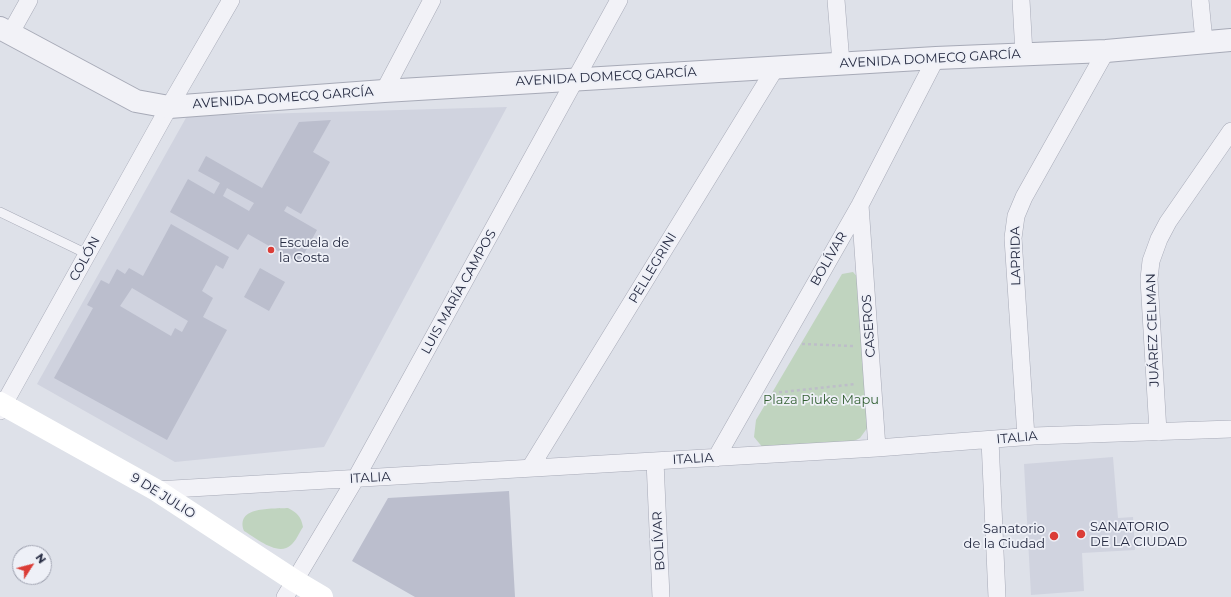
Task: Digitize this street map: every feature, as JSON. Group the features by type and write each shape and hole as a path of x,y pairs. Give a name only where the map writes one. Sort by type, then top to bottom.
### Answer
{"main road":[{"name":"9 DE JULIO","path":"1,406 156,490 290,589 322,597"}],"street":[{"path":"5,31 29,0"},
{"name":"COLÓN","path":"1,406 169,107 231,0"},
{"path":"384,91 432,0"},
{"name":"LUIS MARÍA CAMPOS","path":"290,589 356,478 619,0"},
{"path":"836,0 841,63"},
{"path":"1021,0 1024,54"},
{"path":"1200,0 1204,41"},
{"name":"AVENIDA DOMECQ GARCÍA","path":"5,31 136,101 169,107 384,91 841,63 1106,51 1204,41 1231,40"},
{"name":"LAPRIDA","path":"1026,437 1013,238 1016,216 1024,197 1106,51"},
{"name":"BOLÍVAR","path":"716,458 860,205 936,58"},
{"name":"PELLEGRINI","path":"530,468 776,67"},
{"name":"JUÁREZ CELMAN","path":"1158,432 1149,279 1151,261 1159,239 1168,222 1231,131"},
{"name":"CASEROS","path":"860,205 877,448"},
{"name":"ITALIA","path":"156,490 716,458 1026,437 1231,429"},
{"path":"990,440 997,597"},
{"name":"BOLÍVAR","path":"655,461 661,597"}],"lane":[{"path":"0,212 87,254"}],"path":[{"path":"781,343 870,347"},
{"path":"751,396 873,382"}],"shaded area":[{"name":"Escuela de la Costa","path":"507,107 324,447 175,462 37,384 187,116"},
{"name":"SANATORIO DE LA CIUDAD","path":"1113,457 1118,518 1133,517 1135,550 1082,553 1084,591 1031,595 1024,464"}],"green space":[{"name":"Plaza Piuke Mapu","path":"853,272 860,280 868,427 860,438 850,443 764,449 754,437 756,420 842,274"},
{"path":"288,508 298,515 303,527 291,545 286,548 274,548 244,531 243,523 245,517 250,513 257,510"}],"building":[{"path":"331,120 313,152 330,162 301,214 287,206 284,211 317,230 299,263 248,234 238,250 170,212 188,179 214,194 220,183 198,171 206,156 262,188 299,122","holes":["227,188 254,203 249,211 223,196"]},
{"path":"171,224 229,257 223,269 216,265 202,291 213,298 203,317 227,330 167,440 54,378 93,308 87,305 101,280 109,284 117,269 125,274 129,268 143,276","holes":["132,288 188,321 182,332 175,328 171,336 120,306"]},
{"path":"260,268 285,282 269,311 244,297"},
{"path":"509,491 515,597 415,597 352,561 388,498"}],"place":[{"name":"Escuela de la Costa","path":"271,250"},
{"name":"SANATORIO DE LA CIUDAD","path":"1081,534"},
{"name":"Sanatorio de la Ciudad","path":"1054,536"}]}
